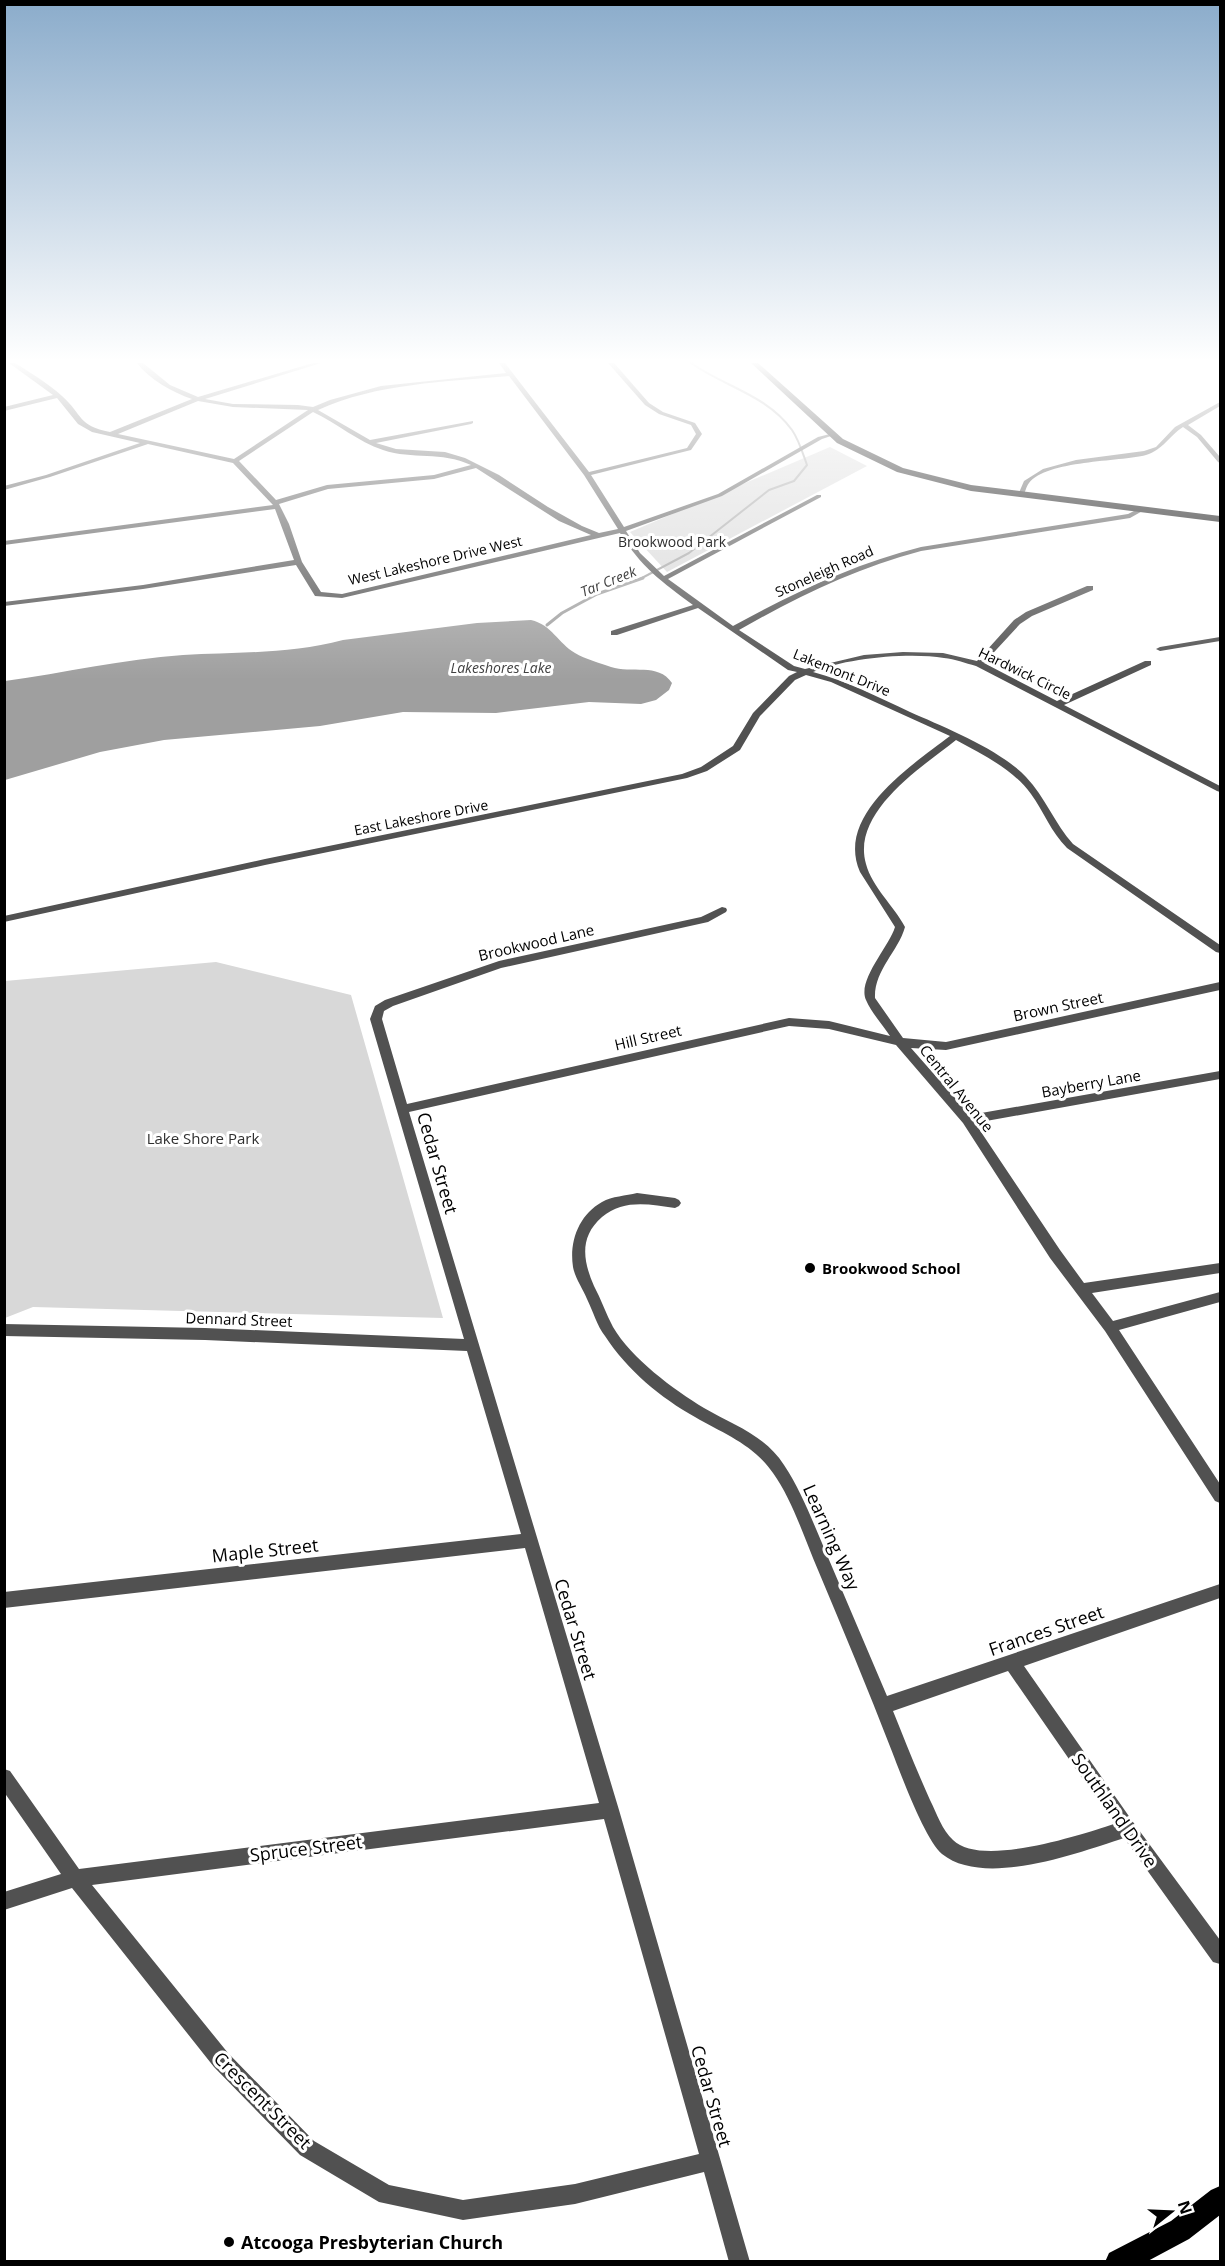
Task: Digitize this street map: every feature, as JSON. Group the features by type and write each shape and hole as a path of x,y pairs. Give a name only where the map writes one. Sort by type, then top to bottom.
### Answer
{"main road":[{"path":"900,469 972,488 1221,519"},
{"path":"1118,2262 1180,2230 1221,2199"}],"street":[{"path":"4,488 69,469"},
{"path":"4,604 164,584 298,562 276,505 242,469"},
{"path":"4,543 276,505 327,487 434,477 466,469"},
{"path":"480,469 565,521 596,535 614,538 632,545"},
{"name":"Lakemont Drive","path":"582,469 637,554 663,579 698,606 792,668 834,680 956,736 1006,765 1021,777 1044,807 1059,833 1084,858 1221,950"},
{"path":"587,474 610,469"},
{"name":"West Lakeshore Drive West","path":"298,562 318,594 342,596 622,530 720,495 766,469"},
{"path":"1021,495 1026,482 1039,472 1051,469"},
{"path":"663,579 819,496"},
{"name":"Stoneleigh Road","path":"733,630 821,584 887,558 948,544 1130,516 1142,509"},
{"path":"979,664 1017,622 1037,610 1090,588"},
{"path":"614,633 698,606"},
{"path":"1160,649 1221,639"},
{"name":"Hardwick Circle","path":"802,672 884,654 943,655 979,664 1221,789"},
{"path":"1058,704 1148,663"},
{"name":"East Lakeshore Drive","path":"4,919 265,862 684,776 704,769 737,748 756,715 792,678 802,672"},
{"name":"Central Avenue","path":"956,736 883,798 870,813 858,839 861,867 900,927 893,947 871,981 868,991 870,998 902,1044 967,1120 1055,1254 1110,1327 1221,1496"},
{"name":"Brookwood Lane","path":"379,1009 423,990 499,965 704,920 722,910"},
{"name":"Brown Street","path":"902,1044 926,1047 946,1046 1221,986"},
{"name":"Cedar Street","path":"379,1009 376,1019 610,1809 740,2262"},
{"name":"Hill Street","path":"402,1108 789,1022 818,1023 902,1044"},
{"name":"Bayberry Lane","path":"967,1120 1221,1075"},
{"name":"Learning Way","path":"675,1203 637,1198 607,1205 587,1222 578,1245 580,1269 609,1332 631,1358 660,1387 700,1413 740,1433 762,1449 779,1469 801,1512 884,1706 911,1778 936,1832 948,1848 970,1859 1010,1859 1065,1849 1127,1828"},
{"path":"1082,1289 1221,1268"},
{"path":"1110,1327 1221,1297"},
{"name":"Dennard Street","path":"4,1330 205,1334 472,1345"},
{"name":"Maple Street","path":"4,1600 529,1540"},
{"name":"Frances Street","path":"884,1706 1221,1591"},
{"name":"Southland Drive","path":"1011,1663 1127,1828 1221,1955"},
{"name":"Crescent Street","path":"4,1777 75,1878 221,2060 307,2148 386,2195 463,2210 575,2194 710,2161"},
{"name":"Spruce Street","path":"4,1900 75,1878 610,1809"}],"green space":[{"name":"Brookwood Park","path":"779,469 862,469 667,572 630,532"},
{"name":"Lake Shore Park","path":"216,962 351,995 443,1318 33,1307 5,1318 5,981"}],"water":[{"name":"Lakeshores Lake","path":"531,620 550,630 569,649 583,657 619,669 659,673 672,683 669,690 656,700 641,704 589,702 496,713 403,712 320,726 164,740 100,752 5,780 5,681 161,657 303,648 343,640 477,623"}],"waterway":[{"name":"Tar Creek","path":"640,579 689,553 769,490 794,481 804,469"},
{"name":"Tar Creek","path":"547,625 562,613 597,594 643,578"}],"place":[{"name":"Brookwood School","path":"810,1268"},
{"name":"Atcooga Presbyterian Church","path":"229,2242"}]}
